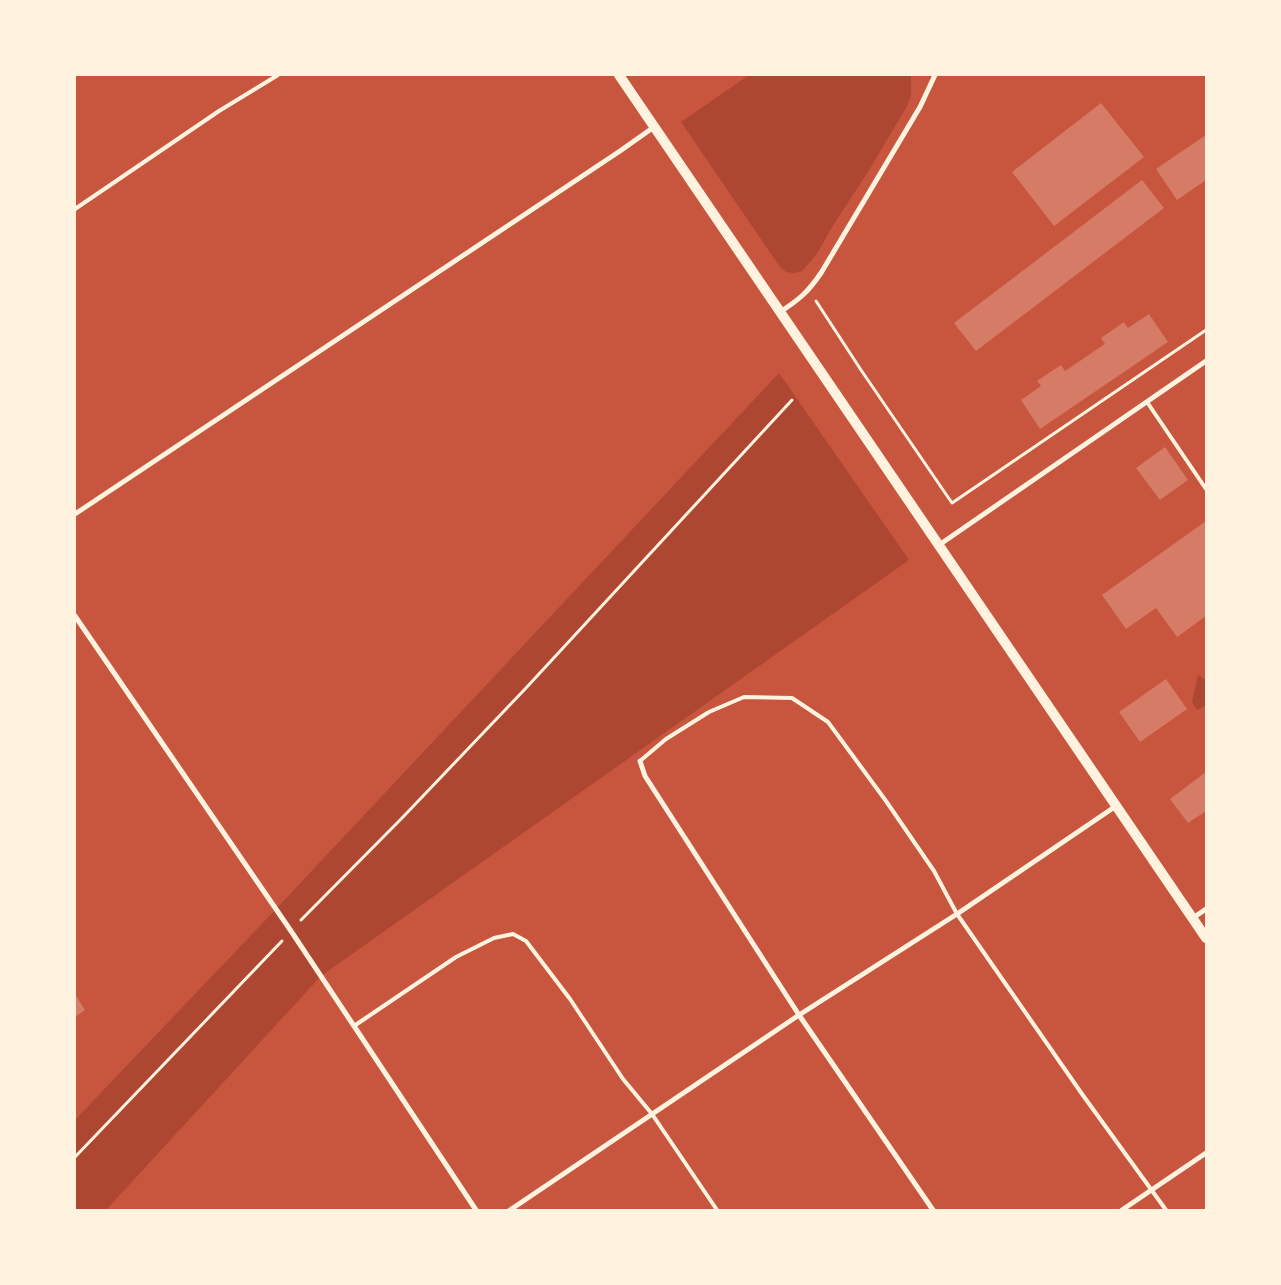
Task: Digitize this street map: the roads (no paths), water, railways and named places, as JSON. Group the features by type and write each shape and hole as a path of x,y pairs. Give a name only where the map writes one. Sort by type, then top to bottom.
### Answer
{"main road":[{"path":"619,75 1206,938"}],"street":[{"path":"780,312 809,290 920,108 935,75"},
{"path":"75,514 654,127"},
{"path":"939,545 1206,362"},
{"path":"75,616 276,909 476,1210"},
{"path":"640,760 645,776 799,1015 933,1210"},
{"path":"510,1210 799,1015 957,914 1116,806"},
{"path":"1193,918 1206,909"},
{"path":"1122,1210 1206,1153"}],"lane":[{"path":"75,209 219,111 278,75"},
{"path":"1147,402 1206,489"},
{"path":"640,760 666,740 710,712 744,696 792,698 828,722 934,871 957,914 1115,1142 1166,1210"},
{"path":"354,1026 456,957 494,938 513,934 526,941 570,999 623,1079 652,1114 717,1210"}]}
